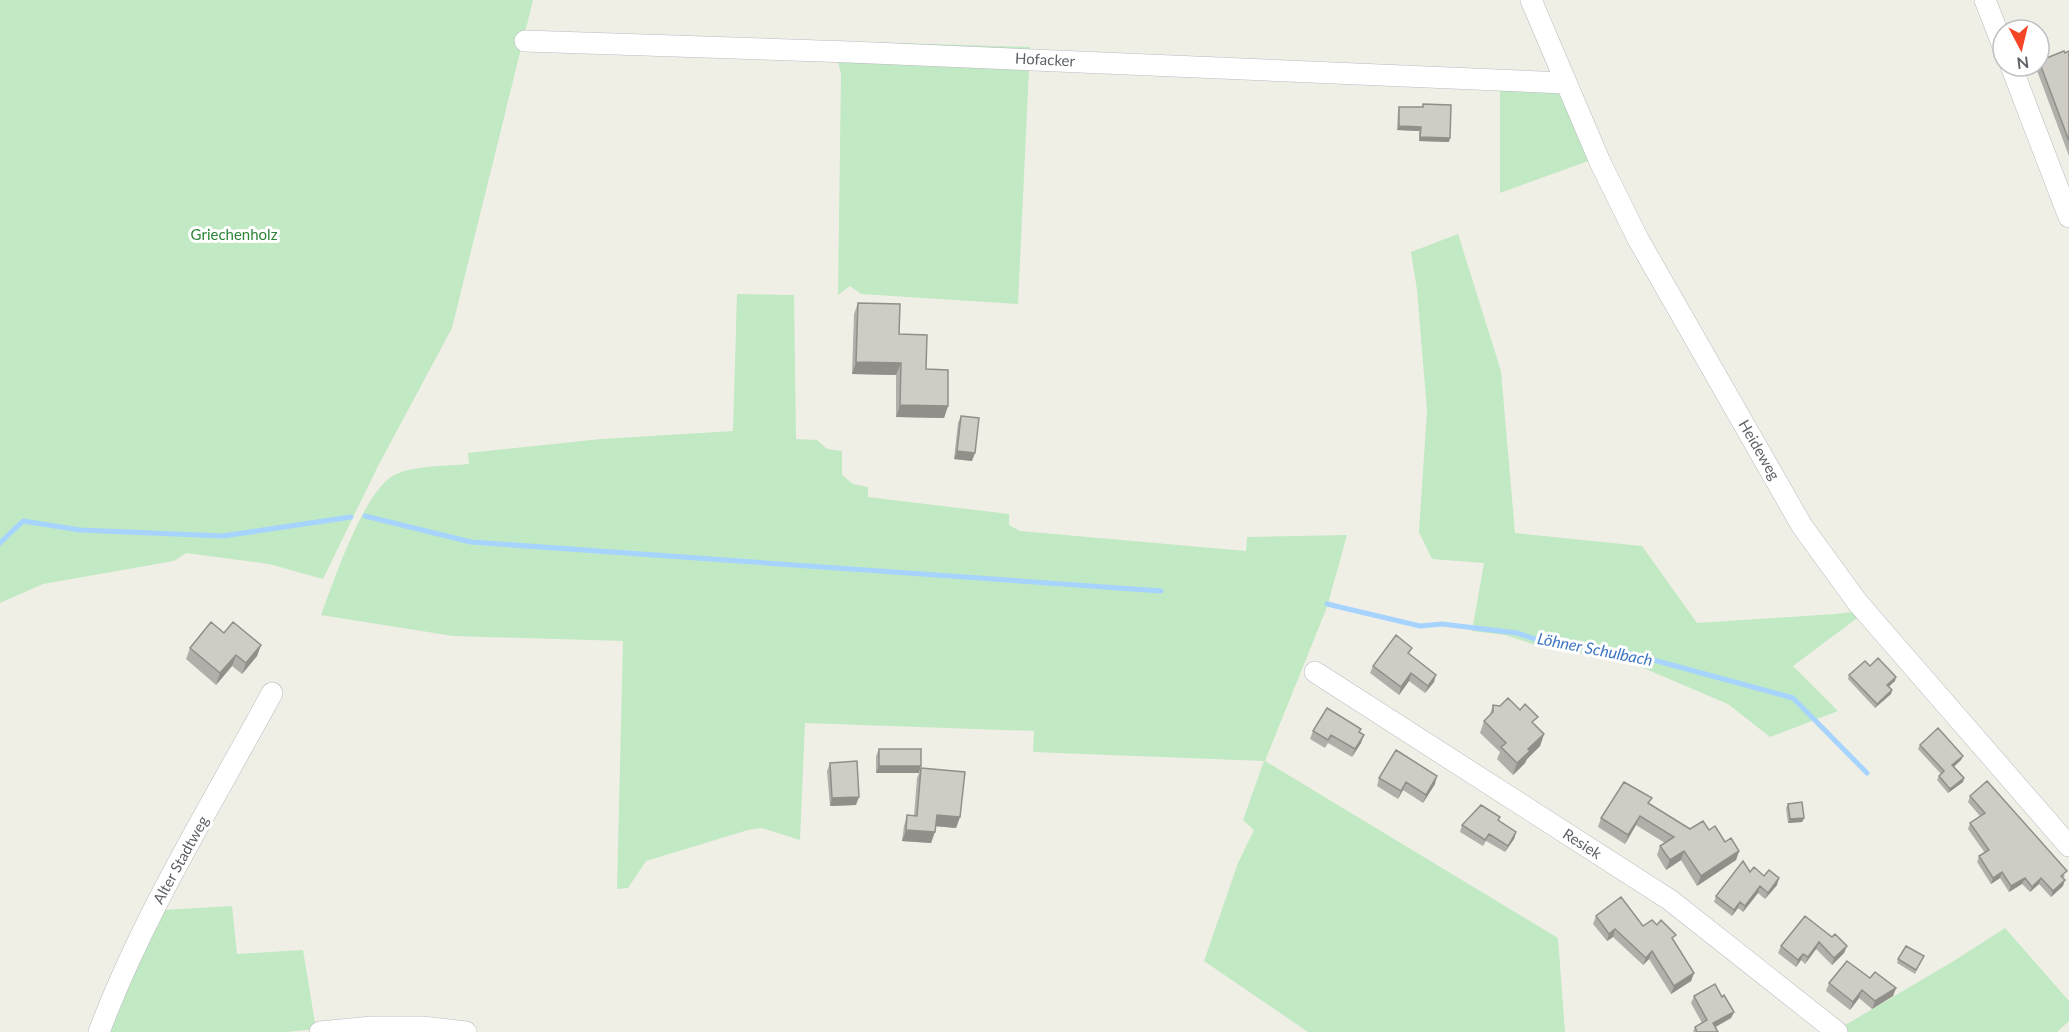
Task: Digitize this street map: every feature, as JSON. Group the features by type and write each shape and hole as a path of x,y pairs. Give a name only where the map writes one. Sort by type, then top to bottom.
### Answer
{"street":[{"name":"Heideweg","path":"1531,0 1600,162 1638,239 1802,526 1858,603 2069,846"},
{"path":"1985,0 1992,18"},
{"name":"Hofacker","path":"525,41 862,52 1565,83"},
{"path":"2016,78 2069,217"},
{"name":"Resiek","path":"1315,672 1670,900 1837,1032"},
{"name":"Alter Stadtweg","path":"99,1032 118,980 272,693"},
{"path":"320,1032 372,1027 412,1027 466,1032"}],"green space":[{"name":"Griechenholz","path":"0,0 533,0 452,328 378,466 323,579 269,564 186,553 174,561 43,584 0,603"},
{"path":"833,41 1030,47 1018,304 861,294 850,286 838,295 841,74"},
{"path":"1500,90 1555,92 1563,97 1591,160 1500,193"},
{"path":"1458,234 1501,371 1515,533 1642,546 1697,623 1868,610 1793,666 1838,711 1770,737 1728,704 1641,667 1602,657 1539,646 1505,635 1472,631 1484,563 1432,559 1419,532 1427,411 1417,290 1411,252"},
{"path":"737,294 794,295 796,439 817,440 827,449 842,451 842,475 853,484 868,487 868,497 1009,514 1009,525 1020,531 1246,551 1247,537 1347,535 1327,607 1265,761 1558,938 1565,1032 1308,1032 1204,961 1238,863 1254,830 1243,820 1264,761 1033,752 1034,731 805,723 800,840 762,828 748,830 646,861 628,888 617,889 623,641 453,636 321,615 351,537 362,516 384,483 396,474 422,467 469,464 468,453 601,439 733,431"},
{"path":"232,906 237,954 303,950 316,1029 287,1032 103,1032 162,910"},
{"path":"2005,928 2069,1001 2069,1021 2057,1032 1848,1032 1842,1027 1957,959"}],"building":[{"path":"2069,51 2069,141 2045,78 2051,78 2051,56"},
{"path":"1423,104 1451,105 1450,138 1420,137 1421,127 1399,126 1399,107 1423,107"},
{"path":"858,303 900,304 899,334 927,335 926,369 948,370 948,406 900,405 901,363 856,362"},
{"path":"961,416 979,418 975,453 957,451"},
{"path":"211,622 224,633 233,622 261,645 246,663 236,655 220,673 190,648"},
{"path":"1396,635 1412,648 1408,653 1436,675 1428,686 1411,673 1401,687 1373,666"},
{"path":"1878,658 1896,677 1887,685 1892,690 1877,704 1849,675 1865,661 1870,666"},
{"path":"1508,698 1520,710 1525,704 1538,717 1532,722 1544,734 1517,763 1501,747 1506,743 1484,721 1493,712 1493,705 1500,706"},
{"path":"1327,708 1361,729 1359,732 1364,735 1355,749 1331,735 1328,740 1313,731"},
{"path":"1938,728 1963,756 1952,765 1964,778 1950,789 1939,776 1944,771 1920,745"},
{"path":"879,749 921,749 921,766 879,766"},
{"path":"1396,750 1437,776 1426,795 1406,782 1401,791 1379,778"},
{"path":"857,761 859,797 832,798 830,763"},
{"path":"921,768 965,772 960,817 937,815 935,832 906,830 907,815 917,816"},
{"path":"1987,781 2067,871 2061,876 2065,880 2053,891 2041,878 2032,887 2025,878 2011,886 2002,872 1993,878 1979,856 1989,850 1970,823 1985,813 1970,796"},
{"path":"1624,782 1652,798 1648,803 1690,829 1703,821 1709,830 1715,826 1725,842 1731,838 1739,851 1701,876 1684,851 1670,860 1660,846 1674,837 1640,816 1628,835 1601,818"},
{"path":"1802,802 1804,818 1790,819 1788,804"},
{"path":"1481,805 1500,817 1498,820 1516,832 1508,846 1489,834 1485,840 1462,825"},
{"path":"1743,861 1750,872 1754,867 1764,876 1769,870 1779,878 1768,893 1760,886 1745,906 1740,902 1734,910 1716,896"},
{"path":"1621,897 1643,926 1652,920 1657,925 1661,920 1676,935 1672,938 1694,973 1674,986 1652,951 1646,958 1615,929 1609,934 1596,916"},
{"path":"1805,916 1832,937 1835,934 1847,946 1834,958 1819,942 1808,957 1803,954 1798,960 1781,946"},
{"path":"1906,946 1924,956 1916,970 1898,959"},
{"path":"1847,961 1870,978 1875,972 1896,988 1875,1001 1862,990 1853,1002 1829,983"},
{"path":"1715,984 1734,1012 1713,1023 1718,1032 1697,1032 1695,1027 1707,1020 1694,996"}],"waterway":[{"path":"365,516 471,542 1161,591"},
{"path":"0,543 23,521 80,530 223,536 351,517"},
{"name":"Löhner Schulbach","path":"1327,604 1420,626 1442,624 1517,633 1547,643 1624,652 1793,698 1867,773"}]}
